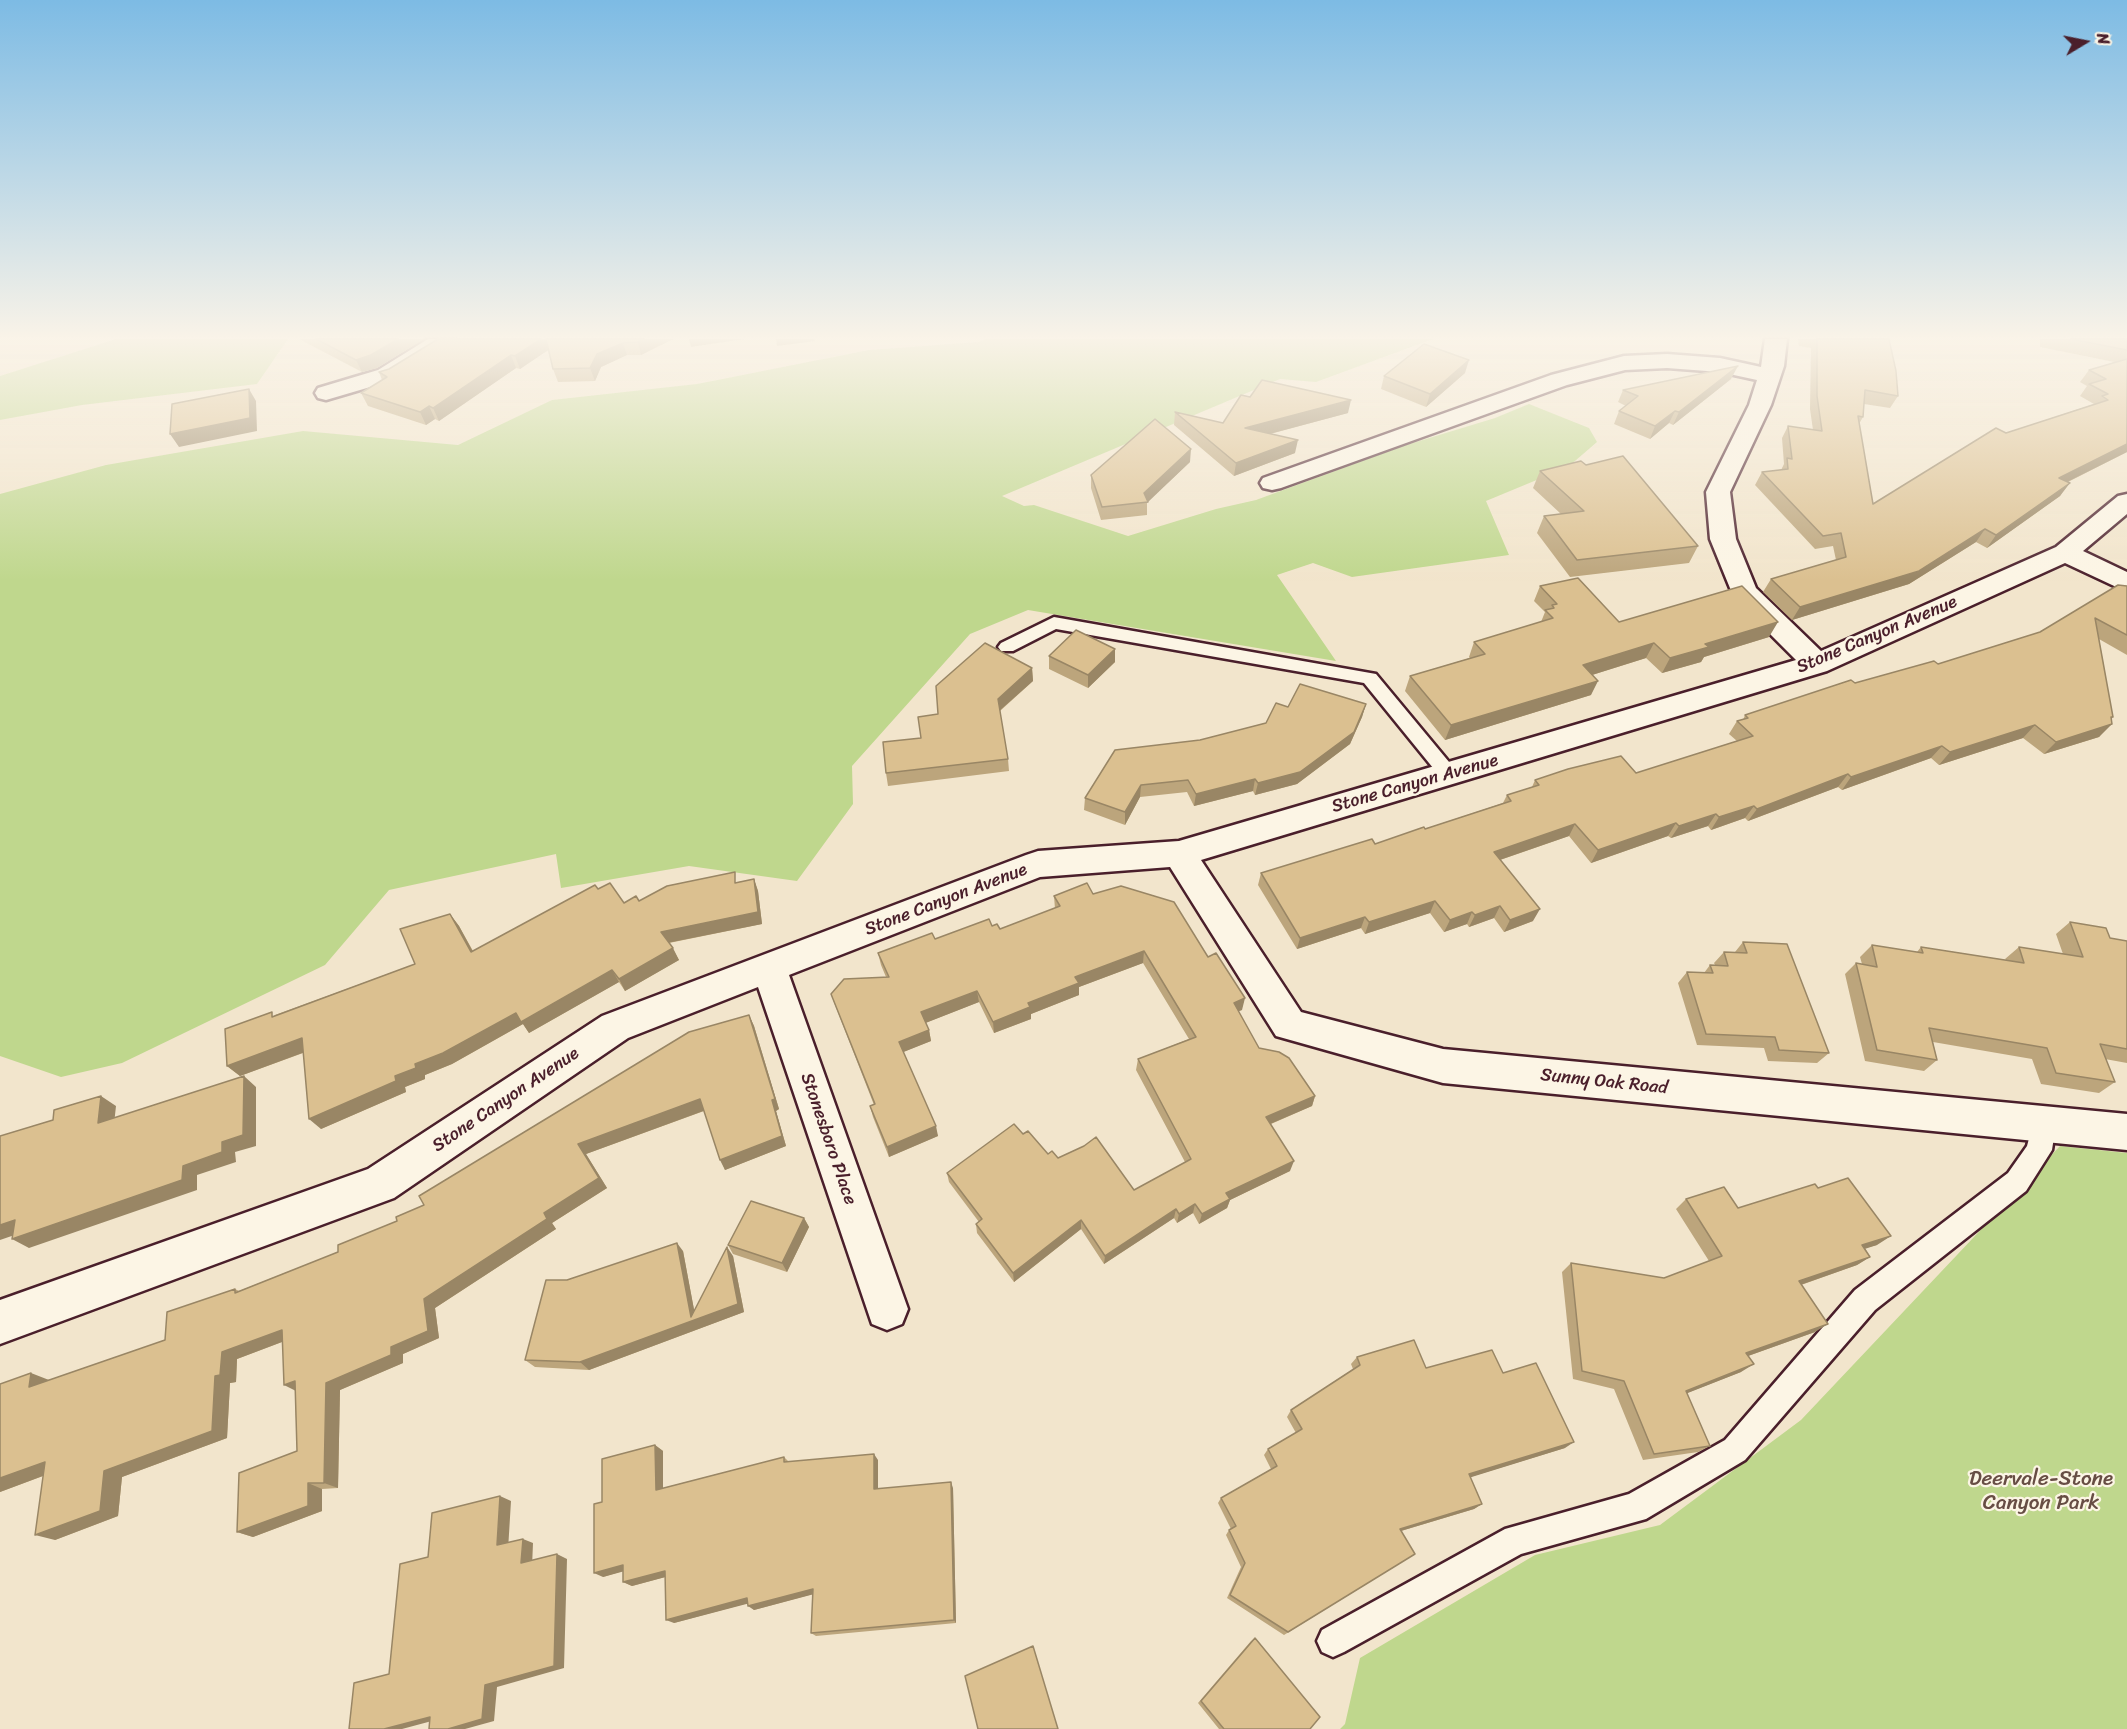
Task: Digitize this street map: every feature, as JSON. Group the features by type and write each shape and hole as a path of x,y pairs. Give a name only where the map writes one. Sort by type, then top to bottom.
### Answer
{"street":[{"path":"1272,483 1448,420"},
{"path":"1753,420 1718,492 1723,539 1744,592 1817,664"},
{"name":"Stone Canyon Avenue","path":"0,1322 380,1184 615,1027 1038,864 1179,854 1817,664 2065,552 2127,501"},
{"path":"2065,552 2127,583"},
{"name":"Sunny Oak Road","path":"1179,854 1289,1024 1443,1066 2127,1132"},
{"name":"Stonesboro Place","path":"769,968 887,1309"}],"lane":[{"path":"1007,647 1054,623 1370,678 1449,774"},
{"path":"1333,1641 1515,1540 1635,1508 1735,1450 1865,1300 2017,1182 2039,1150 2044,1124"}],"green space":[{"path":"511,420 1183,420 1002,496 1024,506 1034,505 1128,536 1216,509 1256,500 1403,446 1489,420 1568,420 1589,428 1597,442 1568,467 1486,501 1509,555 1352,577 1313,563 1277,575 1336,661 1028,610 970,634 852,766 853,804 797,881 689,866 561,888 556,854 389,890 325,965 122,1063 61,1077 0,1056 0,494 106,465 303,431 458,445"},
{"name":"Deervale-Stone Canyon Park","path":"2060,1146 2127,1153 2127,1729 1340,1729 1345,1724 1360,1658 1535,1555 1660,1525 1801,1420"}],"building":[{"path":"171,420 242,420 170,434"},
{"path":"1154,420 1191,449 1144,493 1148,502 1102,507 1091,475"},
{"path":"1184,420 1209,420 1223,423 1225,420 1276,420 1245,428 1298,440 1236,463"},
{"path":"1640,420 1663,420 1655,426"},
{"path":"1820,420 1859,420 1873,504 1996,428 2006,433 2047,420 2127,420 2127,444 2059,478 2070,483 1996,535 1985,529 1919,571 1800,607 1771,579 1846,557 1841,533 1823,536 1762,472 1788,469 1787,458 1792,459 1788,426 1822,431"},
{"path":"1623,456 1698,546 1577,560 1544,516 1584,511 1540,471 1581,461 1586,465"},
{"path":"1578,578 1619,622 1742,586 1778,622 1705,644 1709,647 1670,658 1654,643 1583,665 1598,681 1451,725 1410,676 1485,654 1474,642 1553,618 1545,610 1554,608 1552,605 1557,604 1540,586"},
{"path":"2118,585 2127,586 2127,635 2095,618 2113,717 2111,717 2112,724 2056,742 2035,725 1950,752 1942,746 1851,777 1848,774 1757,809 1754,806 1719,817 1716,814 1679,826 1676,823 1598,850 1575,824 1494,852 1540,909 1510,920 1500,906 1475,915 1472,912 1450,920 1435,901 1369,922 1365,917 1300,938 1261,873 1372,839 1375,844 1511,801 1507,795 1539,785 1535,780 1568,769 1621,756 1636,773 1753,736 1737,721 1748,718 1745,715 1851,680 1855,683 1934,661 1938,664 2040,632"},
{"path":"1076,630 1115,649 1088,675 1049,656"},
{"path":"985,643 1032,668 998,699 1008,759 886,773 883,742 921,738 918,717 938,714 936,686"},
{"path":"1300,684 1366,704 1354,732 1300,772 1258,783 1255,779 1196,794 1188,780 1141,785 1125,812 1085,798 1115,750 1200,740 1266,723 1276,703 1288,707"},
{"path":"735,872 735,883 754,879 758,912 661,932 673,948 619,979 612,970 521,1022 516,1013 443,1053 415,1064 416,1068 395,1076 396,1081 309,1119 302,1038 227,1066 225,1029 272,1012 272,1017 415,964 400,929 450,914 471,952 595,885 598,889 610,883 624,903 636,896 639,901 667,886"},
{"path":"1087,883 1093,894 1121,886 1174,902 1208,957 1216,953 1245,998 1234,1003 1259,1048 1279,1052 1289,1058 1315,1096 1266,1117 1294,1161 1226,1193 1230,1199 1202,1214 1195,1204 1179,1214 1176,1209 1105,1256 1081,1220 1013,1273 976,1224 982,1219 947,1173 1014,1124 1023,1134 1028,1131 1048,1154 1052,1151 1058,1158 1084,1146 1096,1137 1134,1190 1191,1159 1138,1059 1196,1037 1144,951 1075,977 1079,983 1028,1003 1030,1007 993,1022 977,991 921,1012 929,1030 899,1042 936,1126 887,1147 870,1106 875,1104 831,994 844,979 889,977 878,953 932,933 935,939 989,919 992,926 997,924 1000,929 1060,906 1054,896"},
{"path":"2070,922 2106,928 2110,938 2127,941 2127,1049 2100,1044 2115,1082 2056,1073 2047,1048 1929,1028 1937,1060 1877,1050 1856,963 1877,967 1872,945 1923,953 1921,947 2024,963 2019,947 2083,957"},
{"path":"1743,942 1787,944 1829,1053 1779,1050 1775,1037 1706,1034 1687,972 1713,973 1710,965 1728,966 1724,952 1747,953"},
{"path":"749,1015 775,1099 772,1100 782,1136 720,1160 700,1099 578,1144 599,1178 544,1213 547,1219 424,1299 428,1331 391,1347 391,1355 326,1383 324,1483 308,1483 308,1506 237,1532 239,1473 297,1451 295,1381 284,1385 282,1330 222,1352 220,1375 215,1376 212,1431 104,1471 100,1511 35,1535 45,1462 0,1478 0,1384 31,1373 29,1387 165,1340 167,1312 235,1289 235,1293 338,1252 338,1245 397,1221 396,1217 424,1205 419,1196 689,1032"},
{"path":"244,1076 243,1135 222,1142 222,1152 183,1166 182,1180 12,1239 15,1220 0,1225 0,1136 53,1120 54,1110 101,1096 98,1123"},
{"path":"1848,1178 1891,1236 1862,1245 1870,1257 1799,1281 1828,1324 1746,1353 1754,1364 1686,1391 1710,1446 1654,1454 1624,1381 1582,1371 1571,1263 1664,1278 1722,1256 1686,1199 1724,1187 1738,1208 1815,1184 1818,1188"},
{"path":"751,1201 804,1218 782,1263 728,1245"},
{"path":"677,1243 691,1317 727,1247 738,1304 580,1362 525,1360 546,1280 567,1280"},
{"path":"1414,1340 1426,1368 1492,1350 1503,1373 1536,1363 1574,1442 1469,1474 1482,1504 1400,1529 1415,1554 1288,1632 1230,1595 1245,1563 1229,1530 1236,1526 1221,1498 1277,1466 1268,1449 1302,1429 1291,1410 1360,1365 1357,1357"},
{"path":"655,1445 656,1490 784,1457 784,1462 874,1454 874,1489 951,1482 954,1620 811,1633 813,1589 748,1606 747,1598 666,1620 665,1571 623,1582 623,1565 594,1573 594,1504 602,1502 602,1459"},
{"path":"500,1496 497,1545 523,1539 521,1563 557,1554 554,1666 485,1685 482,1719 448,1729 429,1729 430,1717 384,1729 349,1729 354,1683 389,1674 400,1564 428,1557 432,1513"},
{"path":"1255,1638 1320,1717 1310,1729 1224,1729 1201,1701"},
{"path":"1033,1646 1058,1729 978,1729 965,1676"}]}
